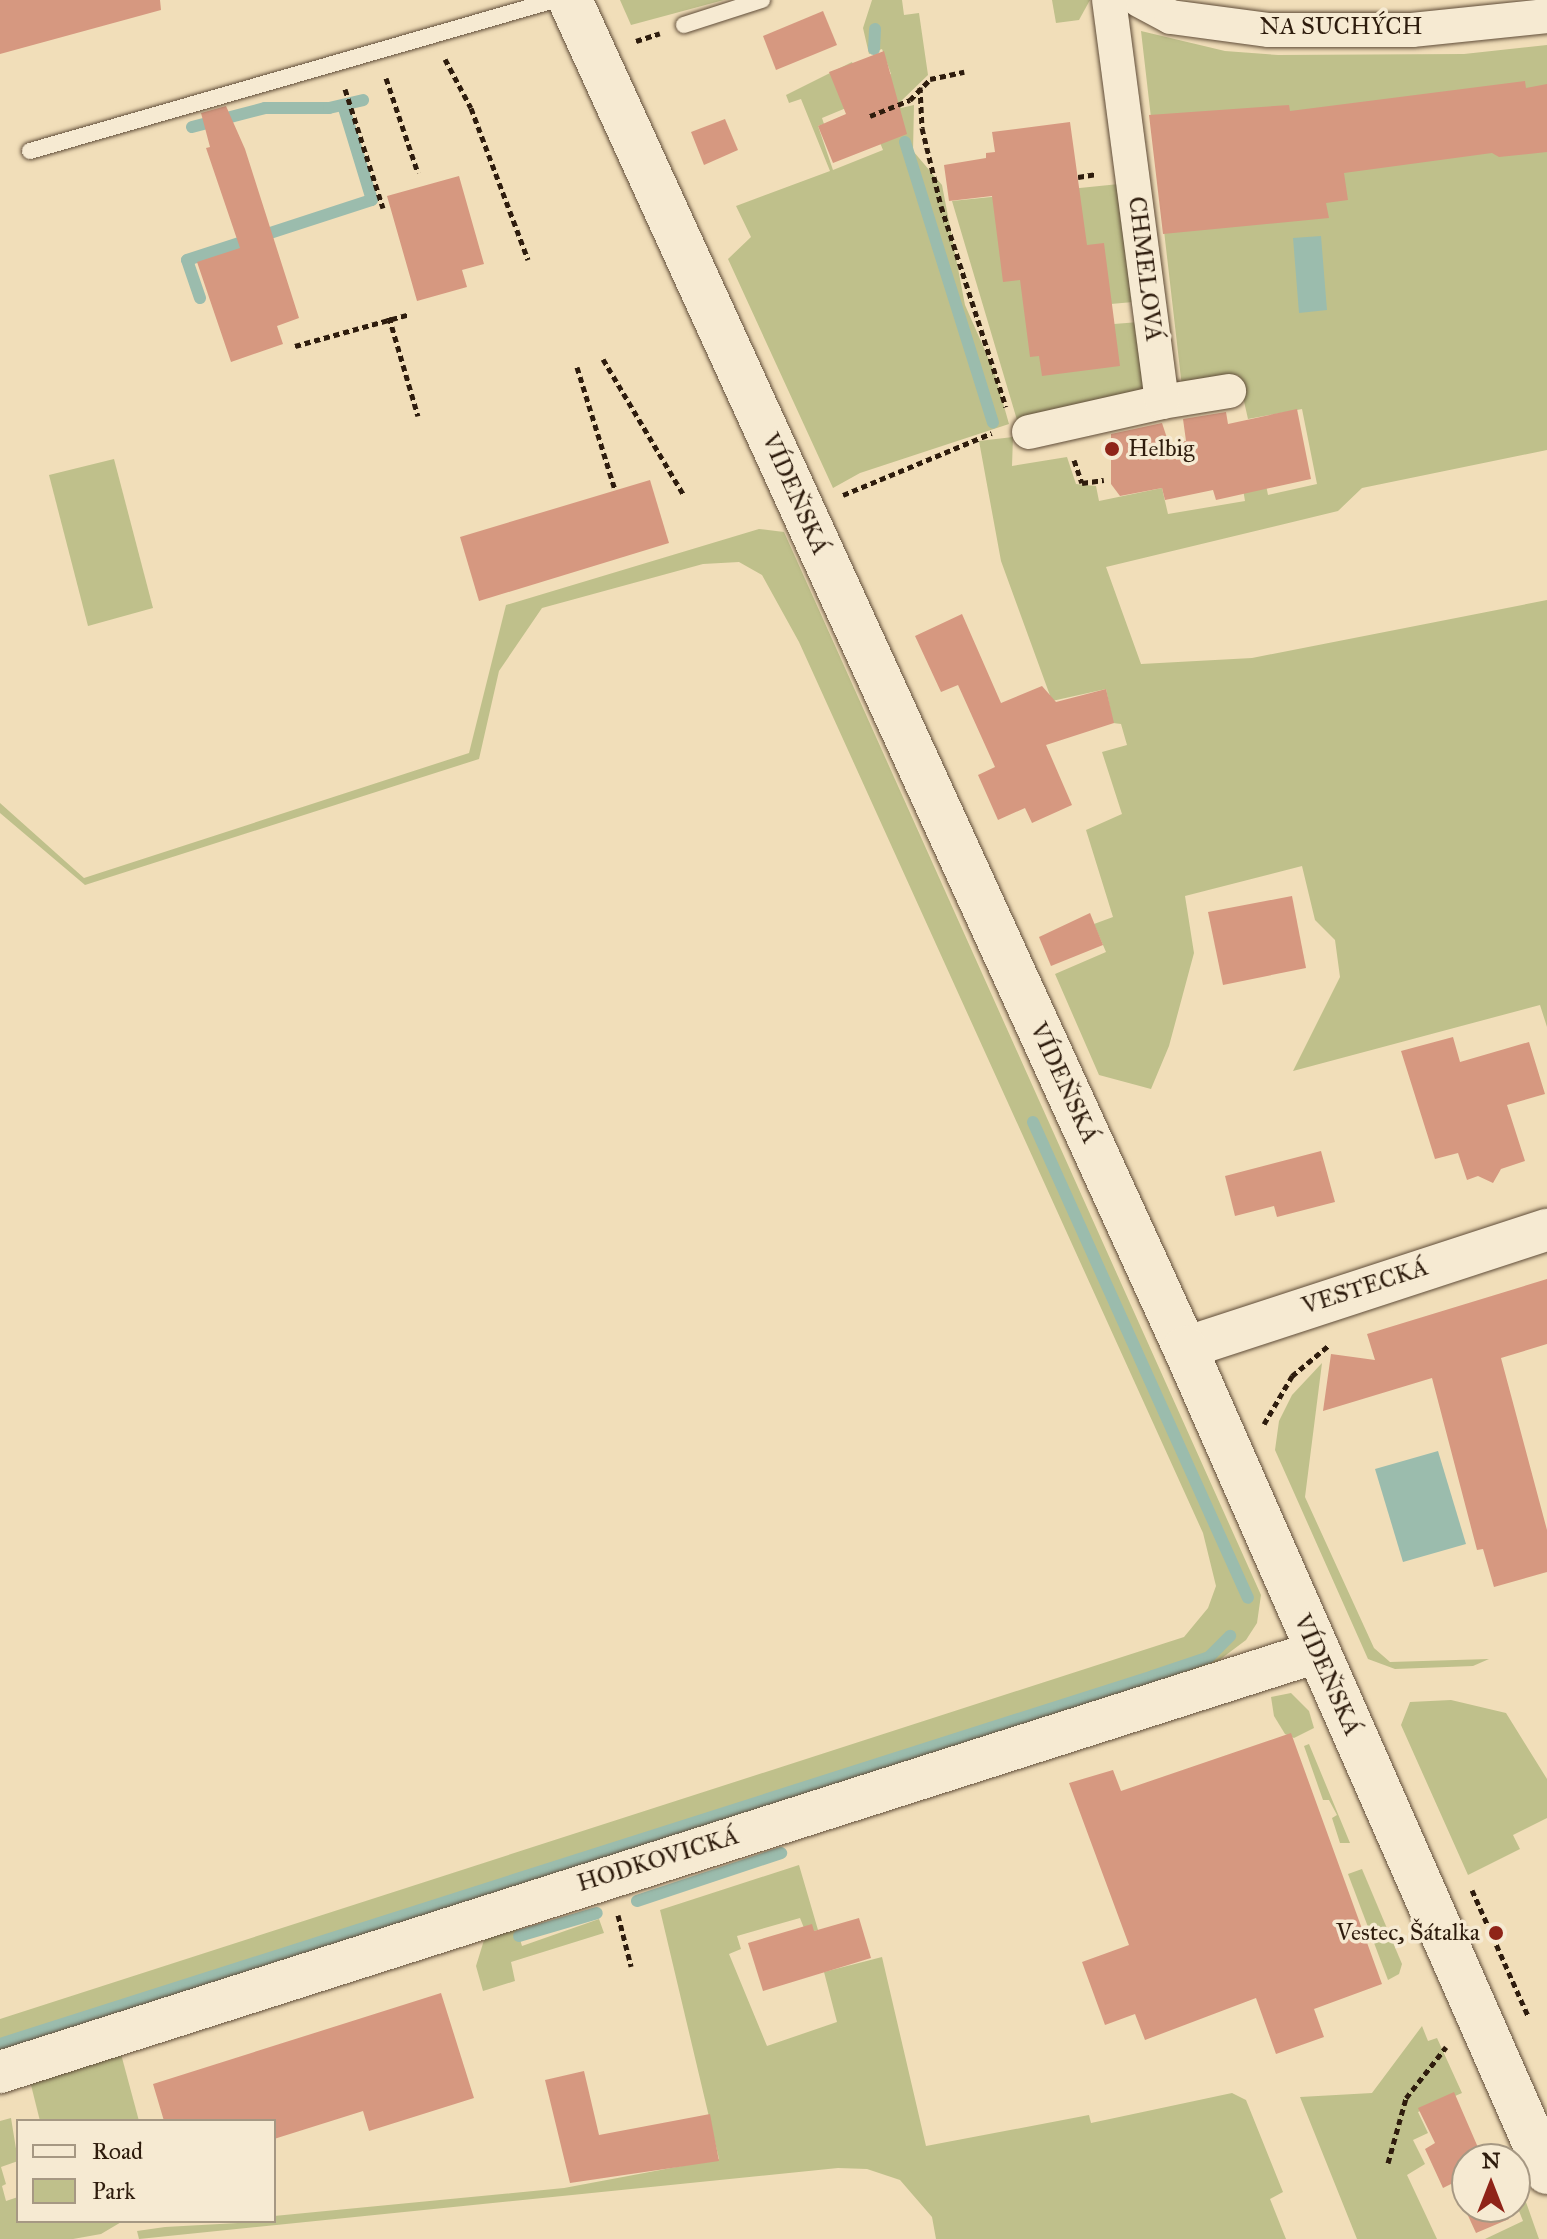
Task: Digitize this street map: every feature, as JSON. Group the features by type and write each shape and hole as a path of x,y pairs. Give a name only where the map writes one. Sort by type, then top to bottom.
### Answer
{"main road":[{"name":"VÍDEŇSKÁ","path":"570,0 1185,1348 1547,2172"}],"street":[{"name":"CHMELOVÁ","path":"1109,0 1162,402"},
{"name":"NA SUCHÝCH","path":"1139,0 1171,17 1269,30 1412,30 1547,16"},
{"path":"1022,432 1229,391"},
{"name":"VESTECKÁ","path":"1185,1348 1547,1230"},
{"name":"HODKOVICKÁ","path":"0,2072 1317,1652"}],"lane":[{"path":"30,151 378,54 555,0"},
{"path":"684,25 762,0"}],"path":[{"path":"595,53 684,25"},
{"path":"434,37 471,108 528,260"},
{"path":"378,54 418,173"},
{"path":"870,116 910,100 930,79 964,72"},
{"path":"845,494 982,434 1022,432 941,206 922,128 920,87"},
{"path":"350,102 383,208"},
{"path":"295,346 389,317 410,314"},
{"path":"389,317 418,416"},
{"path":"603,359 683,494"},
{"path":"577,367 615,490"},
{"path":"1264,1437 1270,1411 1292,1376 1339,1337"},
{"path":"1467,1883 1513,1973 1531,2027"},
{"path":"1388,2163 1406,2098 1442,2049 1482,2027"}],"green space":[{"path":"620,0 724,0 631,25"},
{"path":"872,0 902,0 904,15 919,13 928,75 899,103 901,108 914,105 913,151 942,185 965,305 994,371 1009,424 860,473 833,488 728,259 751,237 736,206 830,171 801,99 789,103 786,95 852,62 863,85 891,74 882,49 869,54 863,28","holes":["863,101 883,150 833,170 818,126 824,124 822,118"]},
{"path":"1052,0 1090,0 1079,20 1056,23"},
{"path":"1141,31 1225,51 1278,55 1464,54 1547,45 1547,450 1362,488 1338,511 1106,567 1141,664 1252,658 1547,600 1547,1027 1540,1005 1293,1071 1340,977 1335,940 1315,920 1302,866 1185,896 1194,953 1169,1046 1151,1089 1099,1075 1055,974 1106,952 1094,924 1113,917 1086,830 1122,814 1102,752 1127,745 1121,724 1113,723 1106,689 1052,701 1001,561 979,441 1013,437 1012,466 1067,457 1076,484 1096,486 1099,501 1162,488 1168,514 1245,501 1243,489 1265,480 1268,495 1317,484 1302,409 1248,419 1238,375 1182,387"},
{"path":"1119,184 1133,302 1111,304 1114,324 1139,322 1145,395 1017,420 952,201"},
{"path":"114,459 153,608 88,626 49,475"},
{"path":"759,529 784,532 1261,1595 1257,1623 1246,1640 1214,1664 0,2051 0,2019 1184,1637 1208,1608 1216,1586 1203,1533 799,642 762,575 739,562 703,564 542,608 499,671 479,759 85,885 0,813 0,803 84,878 469,753 506,605"},
{"path":"1322,1363 1305,1497 1374,1648 1390,1662 1489,1659 1473,1666 1395,1669 1368,1659 1275,1450 1279,1421 1292,1395"},
{"path":"1291,1693 1309,1711 1314,1728 1294,1738 1285,1734 1274,1716 1271,1697"},
{"path":"1451,1700 1506,1713 1547,1779 1547,1818 1513,1835 1520,1849 1468,1875 1401,1725 1410,1702"},
{"path":"1309,1744 1350,1843 1340,1843 1332,1818 1337,1815 1329,1800 1323,1800 1304,1746"},
{"path":"799,1865 818,1930 806,1933 800,1918 737,1936 741,1949 729,1954 767,2046 837,2022 824,1972 882,1957 926,2146 1089,2115 1091,2123 1232,2093 1246,2100 1283,2192 1270,2199 1286,2239 936,2239 932,2217 900,2180 867,2169 838,2168 139,2239 137,2231 165,2227 276,2223 276,2216 564,2188 719,2159 660,1910"},
{"path":"1362,1869 1402,1964 1399,1974 1388,1980 1348,1874"},
{"path":"599,1919 604,1933 511,1962 515,1981 483,1991 476,1966 485,1937 516,1926 522,1946"},
{"path":"1422,2026 1428,2041 1437,2038 1462,2093 1418,2112 1428,2133 1413,2140 1425,2164 1407,2175 1437,2239 1357,2239 1300,2097 1372,2093"},
{"path":"121,2054 138,2119 40,2119 30,2081"},
{"path":"11,2118 16,2149 16,2162 1,2167 6,2184 2,2186 6,2201 16,2198 16,2223 120,2223 101,2234 73,2239 0,2239 0,2121"},
{"path":"1531,2216 1539,2239 1485,2239 1519,2223 1531,2223"}],"shaded area":[{"path":"1321,236 1327,310 1299,313 1293,238"},
{"path":"1438,1451 1466,1544 1403,1562 1375,1469"}],"building":[{"path":"0,0 160,0 161,10 0,54"},
{"path":"823,11 837,45 776,70 763,36"},
{"path":"884,51 907,134 833,163 818,126 846,114 829,72"},
{"path":"1525,81 1526,88 1547,84 1547,152 1499,157 1492,153 1344,173 1348,200 1326,203 1329,218 1163,234 1149,115 1289,105 1290,111"},
{"path":"226,106 245,149 299,318 277,326 283,344 231,362 197,262 240,248 206,148 210,147 201,113"},
{"path":"725,119 738,150 704,165 691,132"},
{"path":"1070,122 1087,245 1104,243 1120,366 1042,376 1039,356 1030,357 1020,280 1003,282 992,196 949,201 944,165 986,158 986,153 995,152 992,132"},
{"path":"459,176 484,264 462,270 467,287 417,301 387,196"},
{"path":"1297,409 1311,479 1216,500 1213,490 1165,500 1162,488 1120,496 1111,484 1111,434 1162,423 1169,444 1186,441 1183,419 1226,412 1228,424"},
{"path":"650,480 669,543 479,601 460,537"},
{"path":"962,614 1001,703 1042,686 1056,702 1106,689 1114,723 1046,745 1072,805 1032,823 1025,808 998,820 978,775 995,767 958,685 941,692 915,636"},
{"path":"1292,896 1306,968 1223,985 1208,912"},
{"path":"1090,913 1103,945 1051,966 1039,937"},
{"path":"1453,1037 1460,1062 1529,1042 1545,1094 1507,1105 1525,1161 1501,1169 1493,1183 1478,1176 1467,1180 1458,1153 1435,1159 1401,1051"},
{"path":"1321,1151 1335,1202 1277,1217 1274,1206 1235,1216 1225,1176"},
{"path":"1547,1279 1547,1344 1501,1358 1547,1530 1547,1572 1494,1587 1483,1549 1477,1550 1432,1378 1323,1411 1331,1354 1375,1360 1367,1334"},
{"path":"1291,1733 1382,1984 1314,2009 1324,2037 1276,2054 1256,1998 1145,2040 1135,2014 1105,2025 1082,1962 1129,1945 1069,1783 1113,1770 1121,1791"},
{"path":"859,1918 871,1958 763,1991 748,1943 812,1924 814,1931"},
{"path":"441,1993 474,2098 369,2131 363,2111 276,2138 276,2119 163,2119 153,2084"},
{"path":"584,2071 599,2135 710,2114 719,2161 570,2183 545,2080"},
{"path":"1454,2092 1476,2143 1451,2143 1451,2184 1443,2188 1425,2149 1435,2143 1418,2108"},
{"path":"1471,2223 1500,2223 1476,2233"}],"waterway":[{"path":"874,49 875,29"},
{"path":"192,127 265,108 329,108 363,100"},
{"path":"200,298 187,260 372,200 343,105"},
{"path":"905,142 993,423"},
{"path":"1033,1122 1248,1598"},
{"path":"0,2044 1153,1676 1209,1657 1230,1636"},
{"path":"637,1901 781,1853"},
{"path":"519,1936 597,1913"}],"place":[{"name":"Helbig","path":"1112,449"},
{"name":"Vestec, Šátalka","path":"1496,1933"}]}
